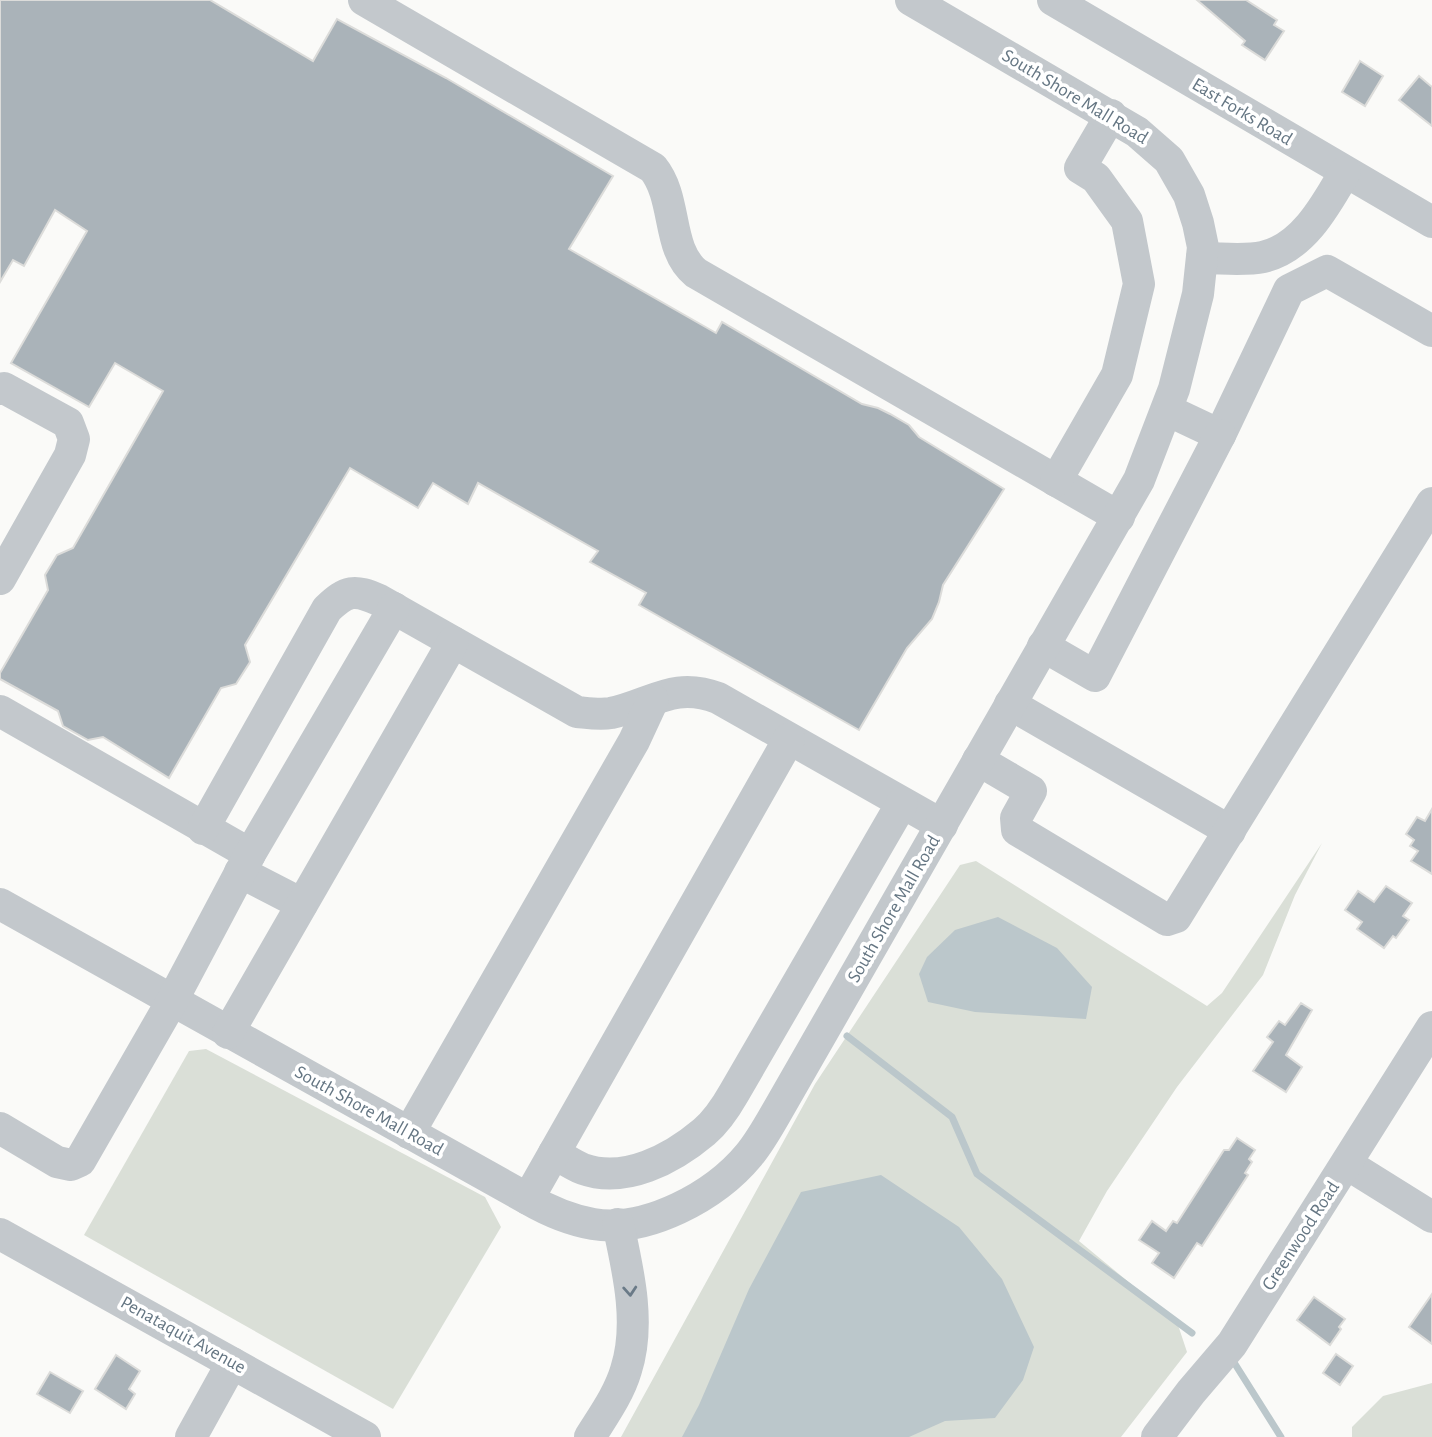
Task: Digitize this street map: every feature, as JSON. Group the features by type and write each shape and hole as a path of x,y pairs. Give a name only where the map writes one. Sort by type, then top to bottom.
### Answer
{"street":[{"path":"364,0 646,162 663,181 681,254 696,273 1119,517"},
{"name":"South Shore Mall Road","path":"0,904 228,1033 555,1212 592,1223 618,1224 652,1217 693,1200 722,1182 749,1154 775,1115 1119,517 1143,471 1167,410 1198,294 1202,258 1201,234 1194,206 1177,171 1158,148 1111,115 911,0"},
{"name":"East Forks Road","path":"1053,0 1432,222"},
{"path":"1056,481 1117,375 1139,284 1127,221 1097,178 1080,168 1111,115"},
{"path":"1202,258 1262,257 1283,250 1310,226 1345,172"},
{"path":"1043,646 1095,676 1220,435 1289,290 1327,271 1432,331"},
{"path":"0,389 4,388 68,423 74,439 70,455 0,579"},
{"path":"1167,410 1220,435"},
{"path":"978,760 1031,791 1016,818 1017,830 1167,920 1176,917 1432,503"},
{"path":"203,829 327,609 342,595 354,592 364,593 394,608 577,712 609,713 682,690 718,698 942,825"},
{"path":"0,1128 57,1162 71,1166 80,1161 172,1001 245,863 394,608"},
{"path":"228,1033 453,642"},
{"path":"409,1133 634,741 653,700"},
{"path":"1010,704 1230,831"},
{"path":"0,711 203,829 302,904"},
{"path":"528,1199 789,738"},
{"path":"554,1153 584,1169 614,1174 645,1168 705,1132 723,1112 902,803"},
{"name":"Greenwood Road","path":"1157,1437 1232,1345 1432,1027"},
{"path":"1347,1164 1432,1217"},
{"path":"590,1437 621,1383 630,1352 631,1291 618,1224"},
{"name":"Penataquit Avenue","path":"0,1234 365,1437"},
{"path":"191,1437 232,1363"}],"shaded area":[{"path":"1322,843 1295,895 1263,975 1177,1087 1107,1191 1079,1241 1177,1322 1187,1352 1121,1437 621,1437 815,1084 960,865 976,861 1207,1006 1222,993"},
{"path":"998,917 1057,948 1092,987 1086,1019 975,1012 928,1002 919,974 927,957 955,930"},
{"path":"206,1049 485,1197 501,1227 393,1409 84,1235 189,1051"},
{"path":"881,1175 959,1227 1002,1279 1034,1347 1023,1380 995,1418 945,1421 909,1437 682,1437 699,1405 749,1289 801,1192"},
{"path":"1432,1383 1432,1437 1352,1437 1352,1427 1383,1396"}],"building":[{"path":"0,0 210,0 313,61 337,19 446,78 613,176 569,249 716,333 722,322 862,404 890,414 909,425 919,437 1004,489 943,585 932,619 907,648 859,730 639,605 646,593 590,562 598,551 478,483 468,504 433,483 418,508 350,468 245,645 250,662 236,684 221,688 169,778 103,737 88,740 63,726 58,711 0,679 0,673 48,590 45,575 57,555 73,548 163,391 115,363 89,407 11,363 87,231 55,210 24,266 13,260 0,282"},
{"path":"1197,0 1246,0 1277,20 1274,25 1284,31 1265,60 1242,45 1245,41"},
{"path":"1360,61 1383,76 1365,106 1342,92"},
{"path":"1419,76 1432,87 1432,126 1399,100"},
{"path":"1432,809 1432,874 1411,861 1418,851 1410,846 1414,840 1406,834 1417,817 1425,821"},
{"path":"1386,886 1412,903 1403,916 1409,920 1396,938 1393,936 1384,948 1357,929 1362,922 1345,910 1358,891 1374,902"},
{"path":"1301,1003 1312,1010 1286,1055 1302,1067 1286,1092 1253,1071 1273,1042 1267,1037 1279,1021 1285,1025"},
{"path":"1237,1138 1255,1150 1245,1173 1248,1175 1202,1246 1197,1243 1174,1278 1152,1263 1159,1253 1139,1240 1152,1221 1166,1231 1173,1221 1177,1223 1224,1150 1229,1150"},
{"path":"1432,1294 1432,1344 1409,1327"},
{"path":"1314,1297 1345,1319 1330,1345 1297,1320"},
{"path":"1336,1354 1353,1366 1340,1385 1323,1373"},
{"path":"116,1355 140,1371 129,1389 135,1394 126,1409 95,1389"},
{"path":"50,1372 83,1391 70,1413 37,1394"}],"waterway":[{"path":"847,1036 952,1117 977,1174 1192,1333"},
{"path":"1235,1364 1281,1437"}]}
